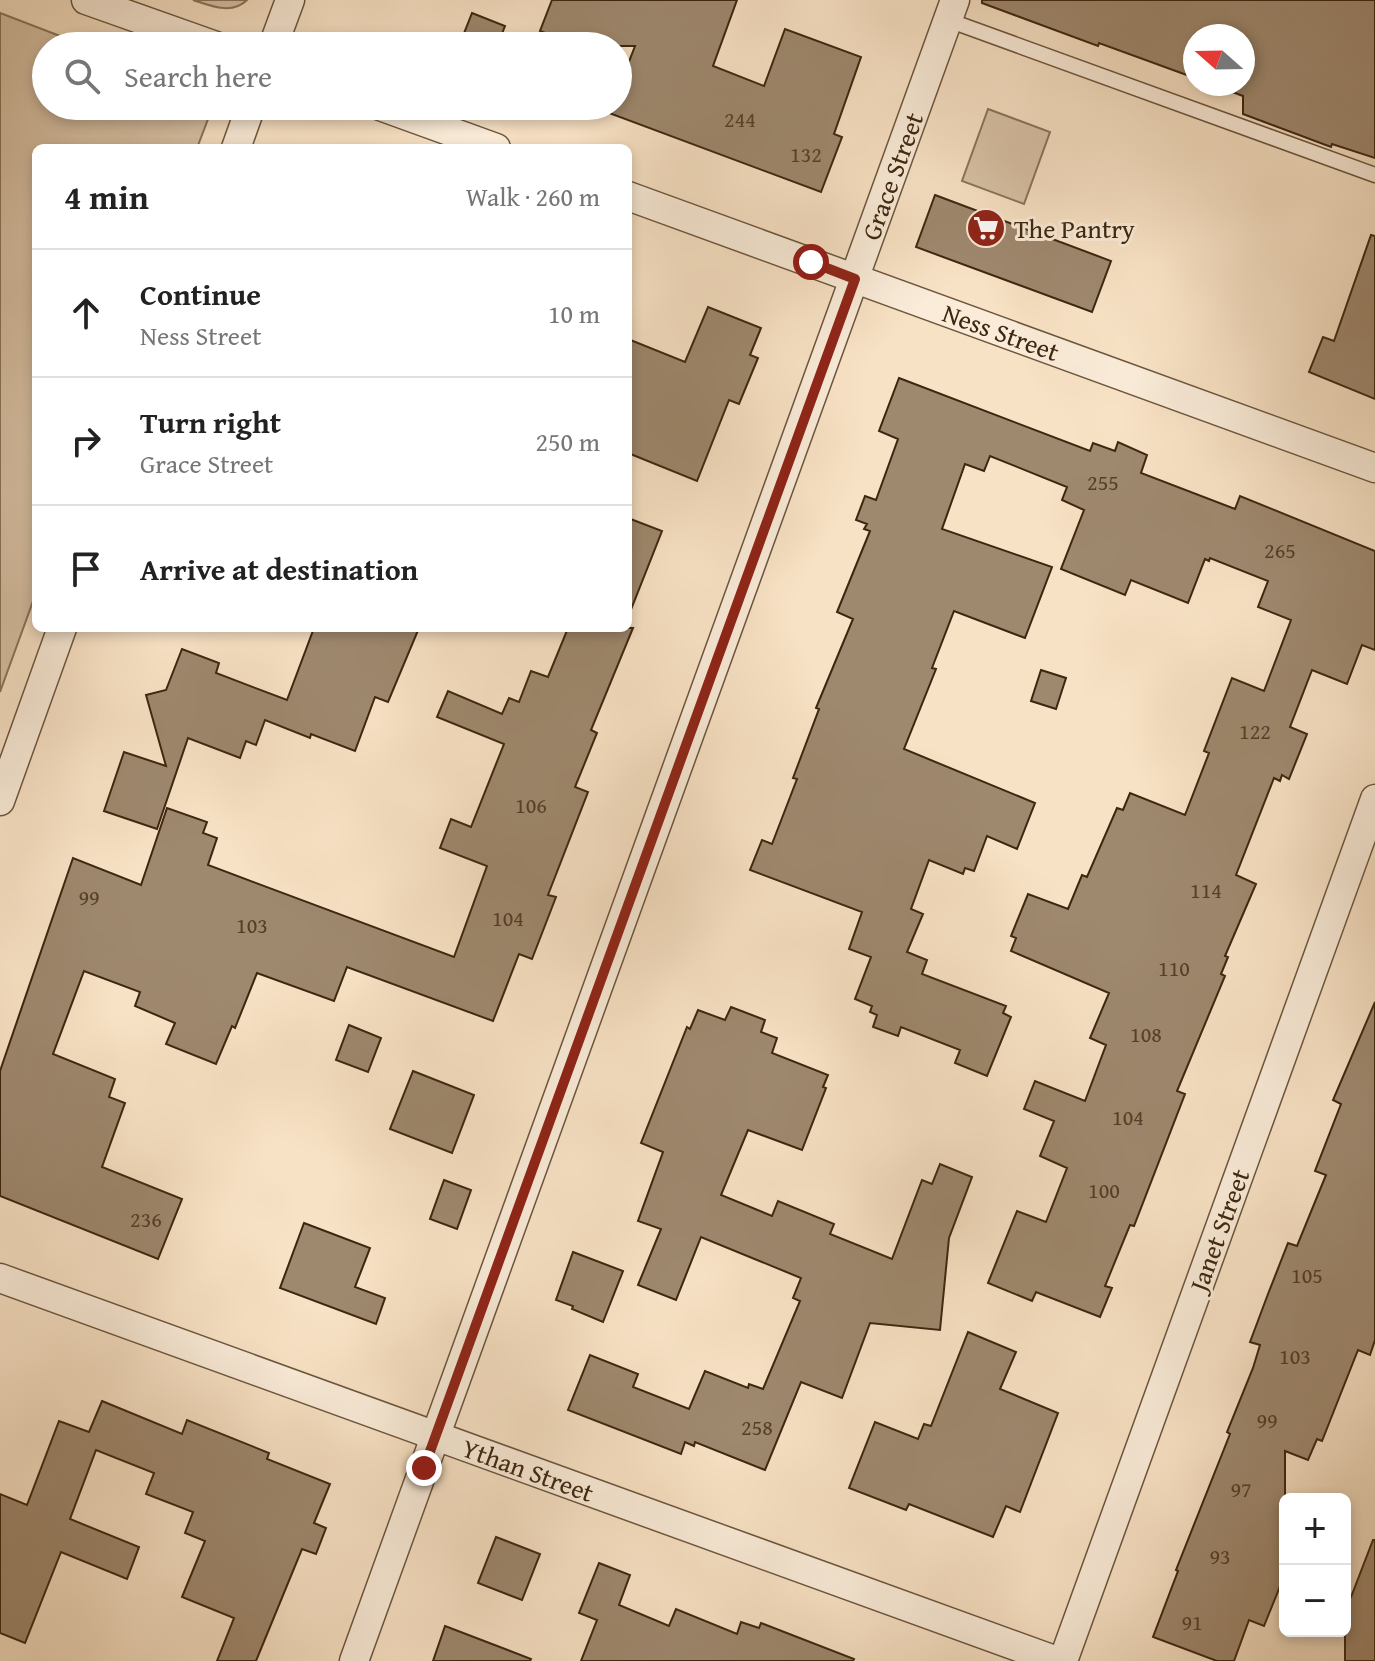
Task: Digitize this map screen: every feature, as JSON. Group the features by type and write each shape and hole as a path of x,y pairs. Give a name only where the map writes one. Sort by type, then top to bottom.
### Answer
{"street":[{"path":"86,0 176,32"},
{"path":"278,32 290,0"},
{"name":"Grace Street","path":"354,1661 951,10"},
{"path":"237,144 246,120"},
{"path":"419,120 485,144"},
{"name":"Ness Street","path":"632,197 1375,468"},
{"path":"0,801 61,632"},
{"name":"Janet Street","path":"1063,1661 1375,799"},
{"name":"Ythan Street","path":"0,1278 1057,1661"}],"lane":[{"path":"951,10 1375,175"}],"shaded area":[{"path":"193,0 247,0 228,8"},
{"path":"0,13 50,32 32,32 32,120 208,120 199,144 32,144 32,604 0,692"},
{"path":"988,109 1050,132 1024,204 962,181"}],"building":[{"path":"552,0 737,0 713,66 764,86 785,29 861,57 834,134 842,137 821,192 628,120 632,120 632,54 635,46 632,46 632,32 540,31"},
{"path":"982,0 1375,0 1375,158 1332,144 1331,147 1243,114 1243,96 1255,96 1255,24 1183,24 1183,74 982,3"},
{"path":"472,13 505,26 503,32 465,32"},
{"path":"935,195 1111,261 1092,312 916,247"},
{"path":"1371,235 1375,236 1375,399 1309,372 1323,337 1334,341"},
{"path":"708,307 761,328 750,355 758,358 739,404 729,400 697,481 632,455 632,341 685,362"},
{"path":"899,378 1090,451 1093,443 1115,451 1118,442 1147,455 1141,473 1235,509 1240,496 1375,551 1375,650 1362,645 1347,684 1312,670 1290,727 1307,734 1289,779 1282,775 1280,781 1274,778 1236,875 1256,884 1225,956 1228,957 1221,974 1225,976 1177,1091 1185,1094 1134,1226 1130,1225 1105,1286 1112,1288 1100,1317 1036,1292 1032,1301 988,1283 1017,1211 1046,1222 1067,1168 1040,1156 1054,1121 1024,1109 1035,1081 1085,1101 1106,1045 1090,1038 1109,993 1011,951 1016,938 1011,936 1028,894 1068,909 1082,875 1087,877 1117,808 1123,810 1130,793 1185,815 1209,753 1204,751 1232,678 1264,691 1291,620 1258,607 1268,581 1210,558 1209,561 1205,559 1188,603 1131,580 1125,595 1061,569 1084,510 1062,500 1067,487 990,456 984,471 965,464 942,529 1052,567 1025,638 954,611 932,668 936,669 904,749 1035,803 1017,849 987,836 974,871 965,868 963,874 929,860 911,909 923,914 907,952 927,960 922,974 1006,1006 1003,1013 1011,1017 987,1076 955,1063 960,1050 901,1027 898,1036 873,1027 877,1015 870,1012 872,1006 855,999 871,957 849,949 862,912 750,870 762,840 772,844 797,779 793,778 819,709 816,708 853,619 837,612 870,531 864,529 867,524 856,520 865,496 876,500 898,439 879,431"},
{"path":"632,520 662,531 632,607"},
{"path":"312,632 417,632 388,702 375,697 355,751 265,720 256,745 246,741 240,758 188,738 157,829 104,811 124,752 166,766 146,695 166,690 182,649 219,663 216,673 287,700"},
{"path":"566,632 631,632 591,730 597,733 575,787 588,792 548,895 556,897 532,959 519,954 493,1021 347,967 334,1001 257,973 235,1028 232,1026 216,1064 166,1044 175,1023 135,1006 140,992 84,971 53,1054 115,1079 109,1097 125,1103 102,1167 182,1199 158,1259 0,1196 0,1071 73,858 141,885 167,808 207,822 203,833 217,838 208,865 454,957 487,866 440,848 451,819 471,827 504,744 437,717 448,691 502,714 509,698 519,702 531,671 548,677"},
{"path":"1041,670 1066,678 1056,709 1031,701"},
{"path":"1375,1002 1375,1340 1370,1355 1358,1350 1322,1441 1317,1439 1308,1460 1285,1451 1285,1493 1279,1493 1279,1589 1264,1626 1249,1620 1234,1661 1217,1661 1153,1637 1253,1368 1260,1345 1250,1342 1288,1243 1297,1246 1326,1175 1315,1171 1341,1104 1333,1100"},
{"path":"731,1007 765,1020 761,1032 777,1038 772,1053 828,1075 802,1150 748,1130 721,1195 772,1216 778,1201 834,1224 830,1234 892,1259 922,1180 932,1184 940,1164 972,1177 949,1238 940,1330 870,1323 842,1398 801,1382 765,1470 695,1442 694,1446 685,1442 681,1454 568,1410 590,1355 638,1374 633,1387 689,1409 705,1371 748,1388 749,1384 763,1389 800,1301 793,1298 801,1278 701,1237 676,1300 638,1285 661,1229 638,1221 663,1152 641,1143 687,1027 690,1029 698,1010 725,1020"},
{"path":"349,1025 381,1038 368,1072 336,1060"},
{"path":"413,1071 474,1095 452,1153 390,1129"},
{"path":"444,1180 471,1190 457,1229 430,1219"},
{"path":"304,1223 370,1248 355,1287 385,1298 376,1324 280,1288"},
{"path":"573,1252 623,1271 603,1322 556,1300"},
{"path":"968,1332 1016,1352 1000,1389 1058,1413 1020,1512 1006,1506 993,1537 909,1504 906,1510 849,1488 875,1422 918,1439 924,1424 931,1426"},
{"path":"102,1401 182,1434 187,1420 269,1453 267,1459 330,1484 314,1523 326,1528 316,1554 302,1549 256,1661 217,1661 234,1618 182,1597 205,1541 185,1533 193,1512 146,1494 154,1473 96,1450 70,1519 139,1547 127,1579 61,1552 25,1643 0,1633 0,1494 27,1505 59,1421 89,1432"},
{"path":"496,1537 540,1554 522,1600 478,1583"},
{"path":"1375,1540 1375,1661 1345,1661 1345,1637 1351,1637 1351,1597"},
{"path":"599,1563 630,1575 619,1605 669,1626 676,1609 737,1634 741,1622 759,1628 761,1623 854,1659 581,1661 597,1620 579,1613"},
{"path":"445,1626 531,1659 433,1661"}],"place":[{"name":"The Pantry","path":"986,228"}],"route":[{"path":"424,1468 855,279 811,262"}]}
